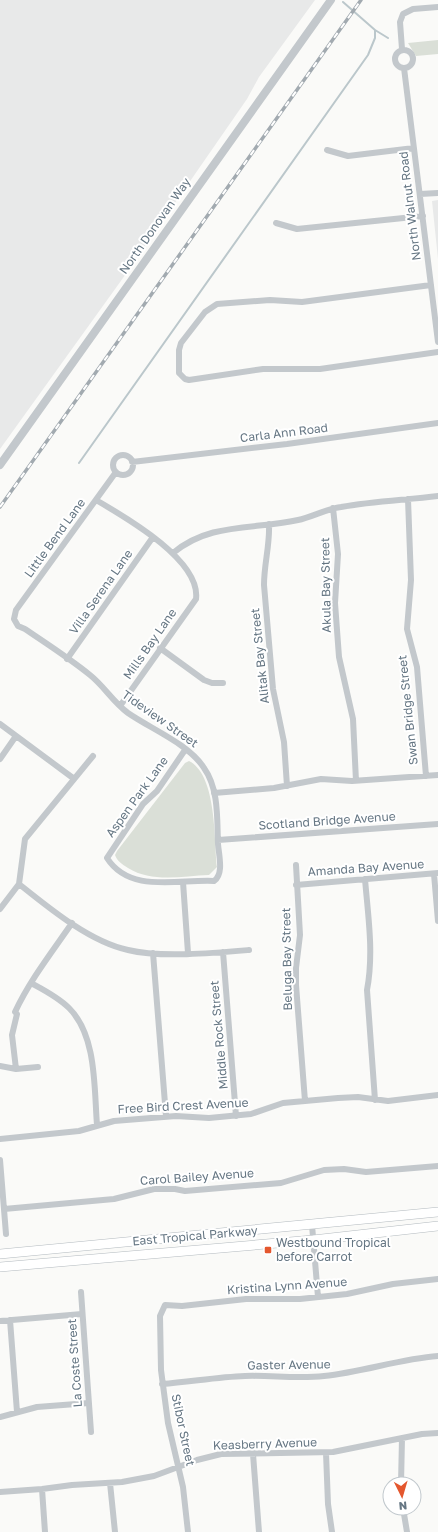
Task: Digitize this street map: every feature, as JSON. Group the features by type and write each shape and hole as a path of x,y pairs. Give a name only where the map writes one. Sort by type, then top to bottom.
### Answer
{"main road":[{"name":"East Tropical Parkway","path":"0,1254 438,1212"},
{"name":"East Tropical Parkway","path":"0,1267 314,1240 438,1226"}],"street":[{"name":"North Donovan Way","path":"0,466 331,0"},
{"name":"North Walnut Road","path":"438,7 407,11 401,18 402,49 397,52 394,60 397,65 404,68 438,342"},
{"path":"402,49 409,51 413,56 412,63 404,68"},
{"path":"327,150 348,156 414,148"},
{"path":"420,194 438,192"},
{"path":"276,223 297,229 423,216"},
{"path":"431,285 302,302 270,300 217,304 205,312 181,343 179,350 179,373 181,376 189,380 263,369 320,369 438,352"},
{"name":"Carla Ann Road","path":"116,472 113,463 119,456 128,457 132,462 287,444 438,423"},
{"path":"116,472 122,474 128,473 132,468 132,462"},
{"name":"Little Bend Lane","path":"14,619 16,610 116,472"},
{"path":"96,500 153,537 173,553 184,544 209,532 298,520 333,508 385,500 438,496"},
{"name":"Swan Bridge Street","path":"408,499 410,580 407,629 417,666 426,776"},
{"name":"Akula Bay Street","path":"333,508 338,554 335,603 339,657 353,719 356,781"},
{"name":"Alitak Bay Street","path":"269,524 270,538 264,568 264,585 274,689 284,742 287,786"},
{"name":"Villa Serena Lane","path":"68,658 153,537"},
{"name":"Mills Bay Lane","path":"120,706 196,599 197,594 188,572 180,559 173,553"},
{"name":"Tideview Street","path":"14,619 18,626 25,629 68,658 100,684 120,706 197,758 205,768 211,779 214,793 220,875 214,881 183,882"},
{"path":"160,648 204,680 212,683 223,684"},
{"path":"0,724 73,778"},
{"path":"0,759 16,736"},
{"name":"Aspen Park Lane","path":"183,882 158,883 132,878 112,867 107,858 143,804 157,791 185,750"},
{"path":"0,909 19,884 26,839 73,778 93,756"},
{"path":"214,793 287,786 322,779 356,781 438,775"},
{"name":"Scotland Bridge Avenue","path":"218,840 438,824"},
{"name":"Beluga Bay Street","path":"296,865 300,935 296,968 296,985 305,1101"},
{"path":"436,874 438,921"},
{"name":"Amanda Bay Avenue","path":"296,884 436,874"},
{"path":"365,879 371,958 366,990 375,1100"},
{"path":"183,882 188,953"},
{"path":"19,884 72,923 108,944 126,950 153,953 249,950"},
{"path":"16,1069 12,1035 17,1014 15,1012 31,983 72,923"},
{"name":"Middle Rock Street","path":"223,952 236,1116"},
{"path":"153,953 166,1116"},
{"path":"31,983 51,994 70,1009 82,1025 87,1035 91,1056 97,1125"},
{"path":"0,1066 16,1069 38,1067"},
{"name":"Free Bird Crest Avenue","path":"0,1139 80,1131 114,1121 185,1115 209,1118 236,1116 260,1112 283,1103 352,1096 388,1101 438,1095"},
{"path":"0,1160 6,1234"},
{"name":"Carol Bailey Avenue","path":"4,1209 114,1198 154,1189 175,1189 185,1191 281,1183 324,1170 344,1169 366,1172 438,1166"},
{"path":"312,1225 318,1297"},
{"name":"Kristina Lynn Avenue","path":"163,1308 169,1304 182,1306 246,1299 296,1299 347,1294 393,1284 438,1279"},
{"name":"La Coste Street","path":"81,1292 91,1432"},
{"name":"Stibor Street","path":"163,1308 160,1316 162,1384 168,1423 184,1494 188,1532"},
{"path":"0,1321 82,1314"},
{"path":"10,1320 17,1412"},
{"name":"Gaster Avenue","path":"162,1384 245,1376 301,1378 324,1376 355,1372 400,1360 438,1356"},
{"path":"0,1417 37,1407 89,1403"},
{"name":"Keasberry Avenue","path":"0,1492 110,1483 154,1476 208,1457 346,1451 402,1438 438,1433"},
{"path":"401,1476 402,1438"},
{"path":"326,1452 328,1504 332,1532"},
{"path":"253,1454 259,1532"},
{"path":"110,1483 115,1532"},
{"path":"42,1489 45,1532"},
{"path":"404,1516 408,1532"}],"shaded area":[{"path":"0,0 315,0 259,77 247,99 123,278 0,449"},
{"path":"438,40 438,54 416,56 408,43"},
{"path":"438,200 438,259 432,201"},
{"path":"189,761 198,768 205,780 209,794 214,825 217,867 209,875 167,878 147,876 137,873 122,864 115,855 185,763"}],"waterway":[{"path":"79,463 368,55 375,38 375,30 343,2"},
{"path":"375,30 388,38"}],"railway":[{"path":"0,507 361,0"}],"place":[{"name":"Westbound Tropical before Carrot","path":"268,1250"}]}
